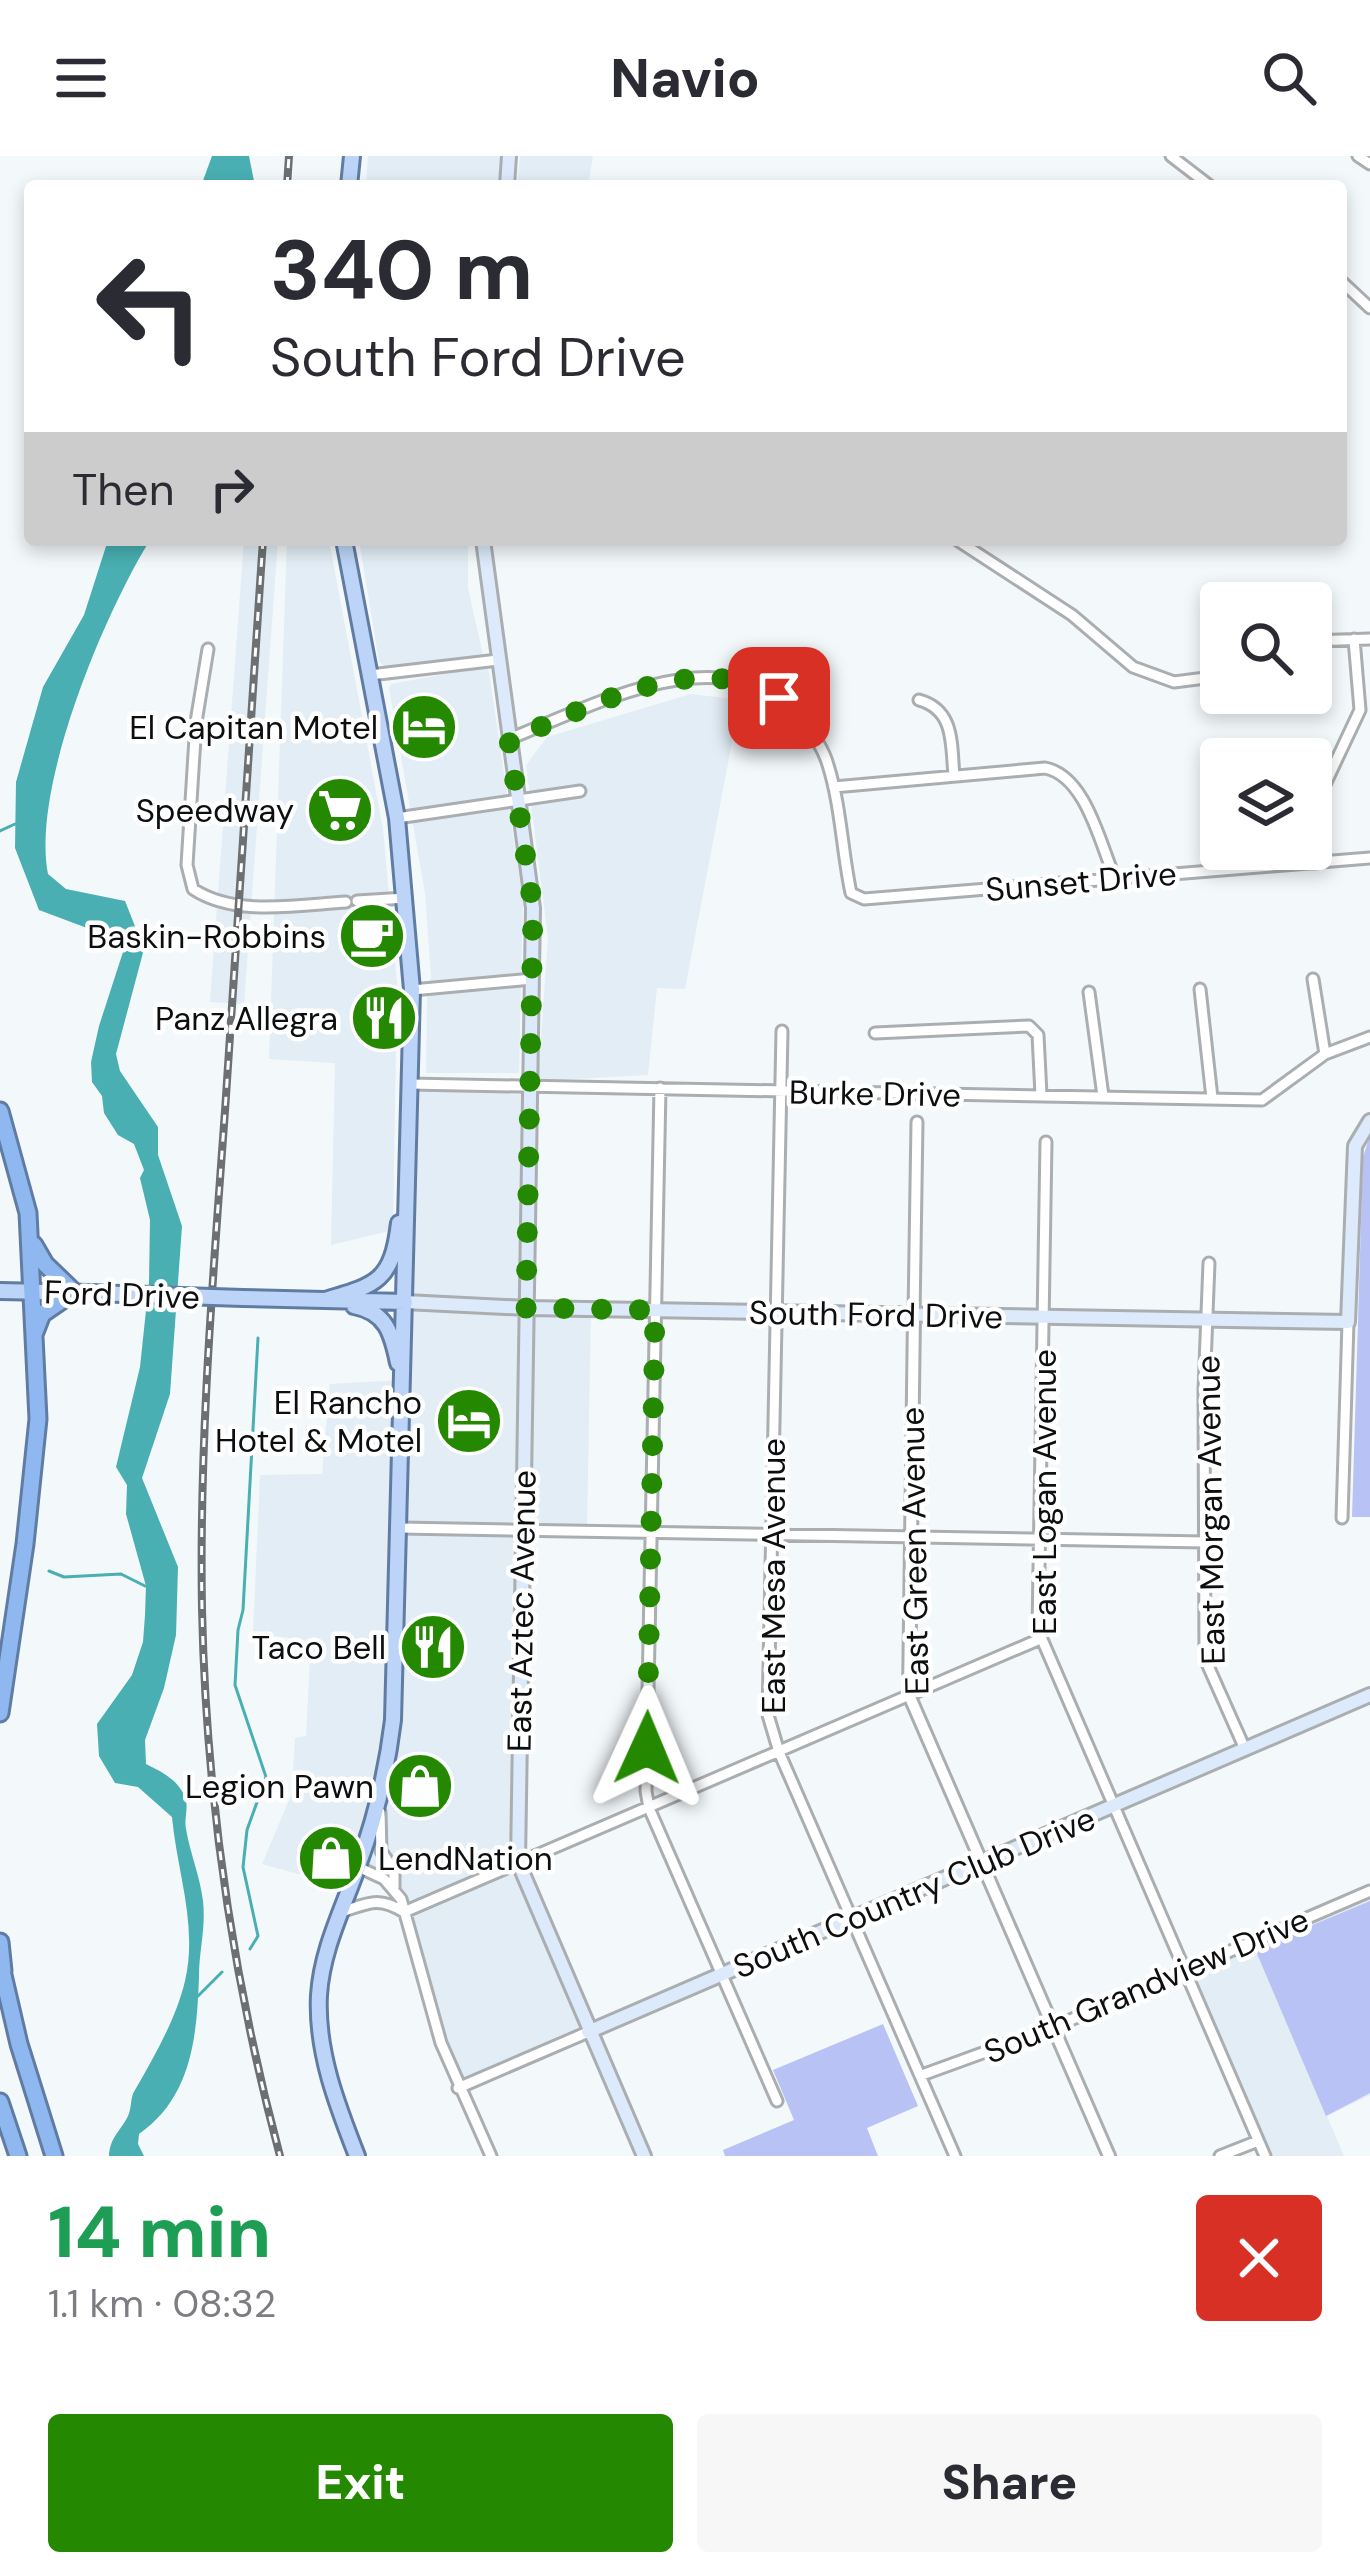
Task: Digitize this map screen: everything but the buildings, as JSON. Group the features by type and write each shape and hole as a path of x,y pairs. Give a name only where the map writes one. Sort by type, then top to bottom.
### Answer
{"highway":[{"path":"0,1111 37,1254 83,1293 42,1314 36,1325 34,1352"},
{"path":"0,1713 38,1420 28,1213"},
{"path":"0,1942 5,1985"},
{"path":"0,1962 54,2156"},
{"path":"0,2102 18,2156"}],"main road":[{"path":"345,546 397,818 412,990 396,1684 380,1798 324,1961 320,2022 328,2074 357,2156"},
{"name":"East Aztec Avenue","path":"484,546 533,908 518,1862 644,2156"},
{"path":"1348,1322 1355,1146 1370,1121"},
{"path":"325,1300 369,1287 386,1272 398,1235 409,1140"},
{"name":"Ford Drive","path":"0,1291 405,1302"},
{"path":"325,1300 369,1309 388,1327 403,1411"},
{"name":"South Ford Drive","path":"405,1302 1348,1322"},
{"name":"South Country Club Drive","path":"588,2032 1370,1695"}],"street":[{"path":"1171,156 1202,180"},
{"path":"1358,156 1370,164"},
{"path":"1347,287 1370,308"},
{"path":"966,546 1054,602 1133,667 1174,682 1200,679"},
{"path":"1332,641 1370,639"},
{"path":"1332,770 1360,710 1354,640"},
{"path":"208,649 196,722 187,865 193,889 214,900 238,904 406,898"},
{"path":"370,675 498,660"},
{"path":"509,740 622,695 693,678 728,676 765,689 796,713 820,745 834,787 1045,768 1061,771 1075,786 1115,878"},
{"path":"920,700 935,704 950,728 954,776"},
{"name":"Sunset Drive","path":"834,787 851,893 864,899 1222,870"},
{"path":"397,818 580,790"},
{"name":"Sunset Drive","path":"1332,862 1370,858"},
{"path":"412,990 532,979"},
{"path":"1313,979 1325,1054"},
{"path":"1200,989 1211,1098"},
{"path":"1089,992 1103,1096"},
{"path":"875,1034 1029,1026 1038,1035 1041,1095"},
{"name":"East Mesa Avenue","path":"782,1031 766,1697 779,1752 955,2156"},
{"name":"Burke Drive","path":"410,1084 1262,1100 1325,1054 1370,1037"},
{"path":"661,1088 646,1791 649,1808 777,2101"},
{"name":"East Green Avenue","path":"917,1123 909,1695 1109,2156"},
{"name":"East Logan Avenue","path":"1046,1142 1040,1640 1264,2156"},
{"name":"East Morgan Avenue","path":"1209,1263 1204,1390 1205,1659 1245,1749"},
{"path":"1342,1518 1348,1322"},
{"path":"400,1528 1205,1542"},
{"path":"404,1912 1040,1640"},
{"path":"380,1798 381,1851 394,1870 394,1887 424,1990 458,2088 491,2156"},
{"path":"358,1867 394,1887"},
{"name":"South Grandview Drive","path":"922,2075 1054,2027 1370,1891"},
{"path":"338,1913 373,1898 404,1912"},
{"name":"South Country Club Drive","path":"458,2088 588,2032"},
{"path":"1220,2156 1258,2140"}],"shaded area":[{"path":"212,156 249,156 254,180 203,180"},
{"path":"368,156 502,156 500,180 366,180"},
{"path":"520,156 593,156 589,180 518,180"},
{"path":"106,546 147,546 112,611 75,702 50,796 46,838 48,874 66,889 125,901 144,949 116,1054 120,1071 158,1127 158,1155 182,1226 170,1394 142,1478 178,1567 176,1635 145,1740 146,1764 184,1794 204,1920 188,2064 170,2102 139,2134 144,2156 109,2156 133,2093 181,1995 188,1960 188,1919 172,1817 138,1787 115,1783 99,1756 97,1724 132,1675 143,1642 146,1586 126,1514 127,1485 116,1467 140,1367 150,1220 140,1178 144,1170 134,1144 118,1135 92,1082 99,1026 123,952 111,937 39,910 15,848 16,782 43,687 84,615"},
{"path":"244,546 278,546 244,1004 210,1002"},
{"path":"287,546 330,546 383,829 397,984 393,1230 331,1245 335,1063 269,1059"},
{"path":"360,546 468,546 468,588 483,655 388,668 379,662"},
{"path":"488,666 523,901 519,1073 426,1073 431,977 425,893 389,688"},
{"path":"691,694 740,700 685,989 657,988 648,1075 538,1081 548,937 526,765 547,737"},
{"path":"410,1084 531,1086 527,1307 591,1308 587,1529 523,1529 516,1842 588,2032 458,2088 394,1887 359,1867 349,1888 262,1864 292,1793 295,1738 306,1736 311,1641 253,1633 260,1475 322,1474 330,1384 403,1380"},
{"path":"1370,1135 1370,1517 1352,1517 1363,1157"},
{"path":"1370,1891 1370,2095 1327,2116 1344,2156 1265,2156 1185,1971"},
{"path":"1370,1901 1370,2093 1326,2116 1255,1949"},
{"path":"883,2024 918,2106 867,2128 878,2156 725,2156 723,2150 794,2120 773,2070"}],"waterway":[{"path":"0,831 15,824"},
{"path":"250,1949 258,1936 243,1867 247,1830 266,1777 235,1685 258,1338"},
{"path":"49,1571 64,1577 121,1574 145,1586"},
{"path":"198,1996 222,1972"}],"railway":[{"path":"287,180 289,156"},
{"path":"263,546 208,1360 202,1609 209,1747 224,1885 248,2021 280,2156"}],"place":[{"name":"El Capitan Motel","path":"424,727"},
{"name":"Speedway","path":"340,810"},
{"name":"Baskin-Robbins","path":"372,936"},
{"name":"Panz Allegra","path":"384,1018"},
{"name":"El Rancho Hotel & Motel","path":"469,1421"},
{"name":"Taco Bell","path":"433,1647"},
{"name":"Legion Pawn","path":"420,1786"},
{"name":"LendNation","path":"331,1858"}],"route":[{"path":"647,1748 655,1310 526,1308 533,908 509,740 622,695 706,676 748,681 779,698"}]}
